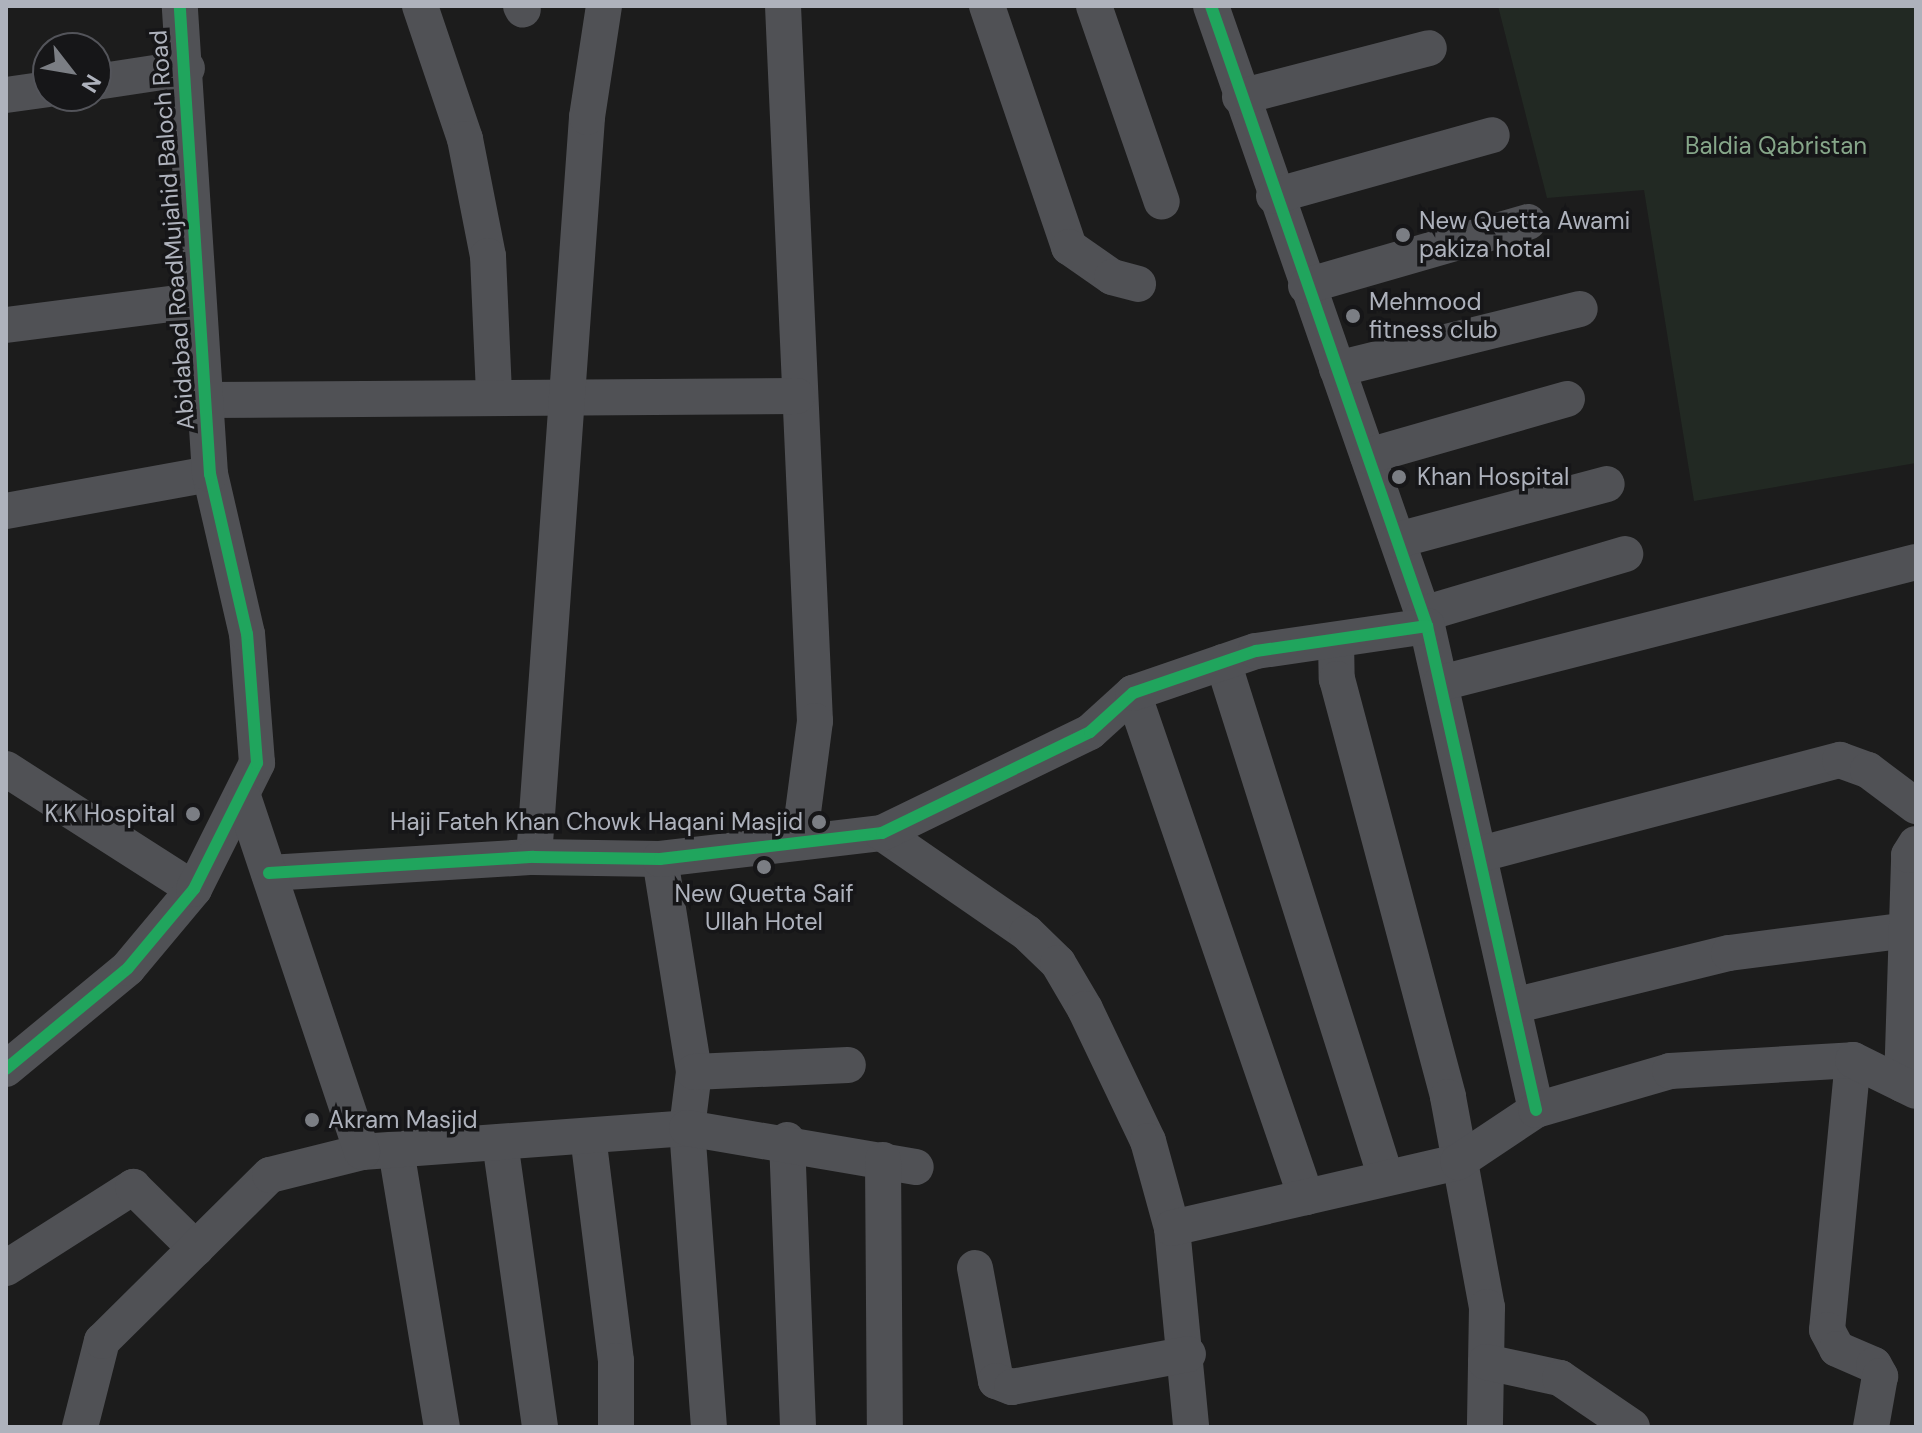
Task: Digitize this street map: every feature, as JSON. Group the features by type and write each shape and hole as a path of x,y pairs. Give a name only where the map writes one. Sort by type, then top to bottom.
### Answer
{"street":[{"name":"Abidabad RoadMujahid Baloch Road","path":"6,1069 128,968 194,889 244,800 257,763 247,634 210,474 194,301 187,68 180,6"},
{"path":"420,6 465,139 488,256 494,395"},
{"path":"534,857 587,117 604,6"},
{"path":"783,6 797,396 815,721 799,842"},
{"path":"987,6 1069,247 1112,277 1138,284"},
{"path":"1094,6 1162,202"},
{"path":"1211,6 1274,196 1425,620 1481,854 1536,1110"},
{"path":"1240,97 1429,48"},
{"path":"112,80 187,68"},
{"path":"6,95 32,91"},
{"path":"1274,196 1492,135"},
{"path":"1306,286 1528,222"},
{"path":"6,325 194,301"},
{"path":"1337,369 1580,309"},
{"path":"203,400 494,395 797,396"},
{"path":"1368,456 1567,399"},
{"path":"6,511 210,474"},
{"path":"1398,540 1607,484"},
{"path":"269,873 534,857 660,859 882,833 1090,732 1133,693 1223,662 1425,620 1625,554"},
{"path":"1441,683 1916,562"},
{"path":"1336,640 1337,679 1448,1097 1487,1307 1485,1427"},
{"path":"1223,662 1386,1178"},
{"path":"1133,693 1306,1197"},
{"path":"1481,854 1840,760 1868,770 1916,806"},
{"path":"6,769 194,889"},
{"path":"244,800 269,873 379,1151 442,1427"},
{"path":"882,833 1058,963 1148,1141 1172,1228 1188,1354 1191,1427"},
{"path":"1172,1228 1458,1162 1536,1110 1670,1071 1853,1060 1909,1087 1909,855 1916,844"},
{"path":"660,859 694,1072 687,1128 709,1427"},
{"path":"1513,1006 1729,953 1911,929"},
{"path":"1853,1060 1827,1330 1837,1349 1874,1365 1880,1376 1871,1427"},
{"path":"694,1072 848,1065"},
{"path":"80,1427 102,1341 270,1175 379,1151 687,1128 787,1140 899,1164 885,1427"},
{"path":"588,1136 616,1361 616,1427"},
{"path":"787,1140 798,1427"},
{"path":"500,1142 540,1427"},
{"path":"6,1268 133,1187 196,1249"},
{"path":"975,1268 996,1381 1012,1387 1188,1354"},
{"path":"1486,1362 1560,1378 1632,1427"}],"green space":[{"name":"Baldia Qabristan","path":"1498,6 1916,6 1916,463 1694,501 1644,190 1547,198"}],"cycle path":[{"path":"6,1069 128,968 194,889 257,763 247,634 210,474 180,6"},
{"path":"1211,6 1427,626 1536,1110"},
{"path":"269,873 534,857 660,859 882,833 1090,732 1133,693 1256,651 1427,626"}],"place":[{"name":"New Quetta Awami pakiza hotal","path":"1403,235"},
{"name":"Mehmood fitness club","path":"1353,316"},
{"name":"Khan Hospital","path":"1399,477"},
{"name":"K.K Hospital","path":"193,814"},
{"name":"Haji Fateh Khan Chowk Haqani Masjid","path":"819,822"},
{"name":"New Quetta Saif Ullah Hotel","path":"764,867"},
{"name":"Akram Masjid","path":"312,1120"}]}
